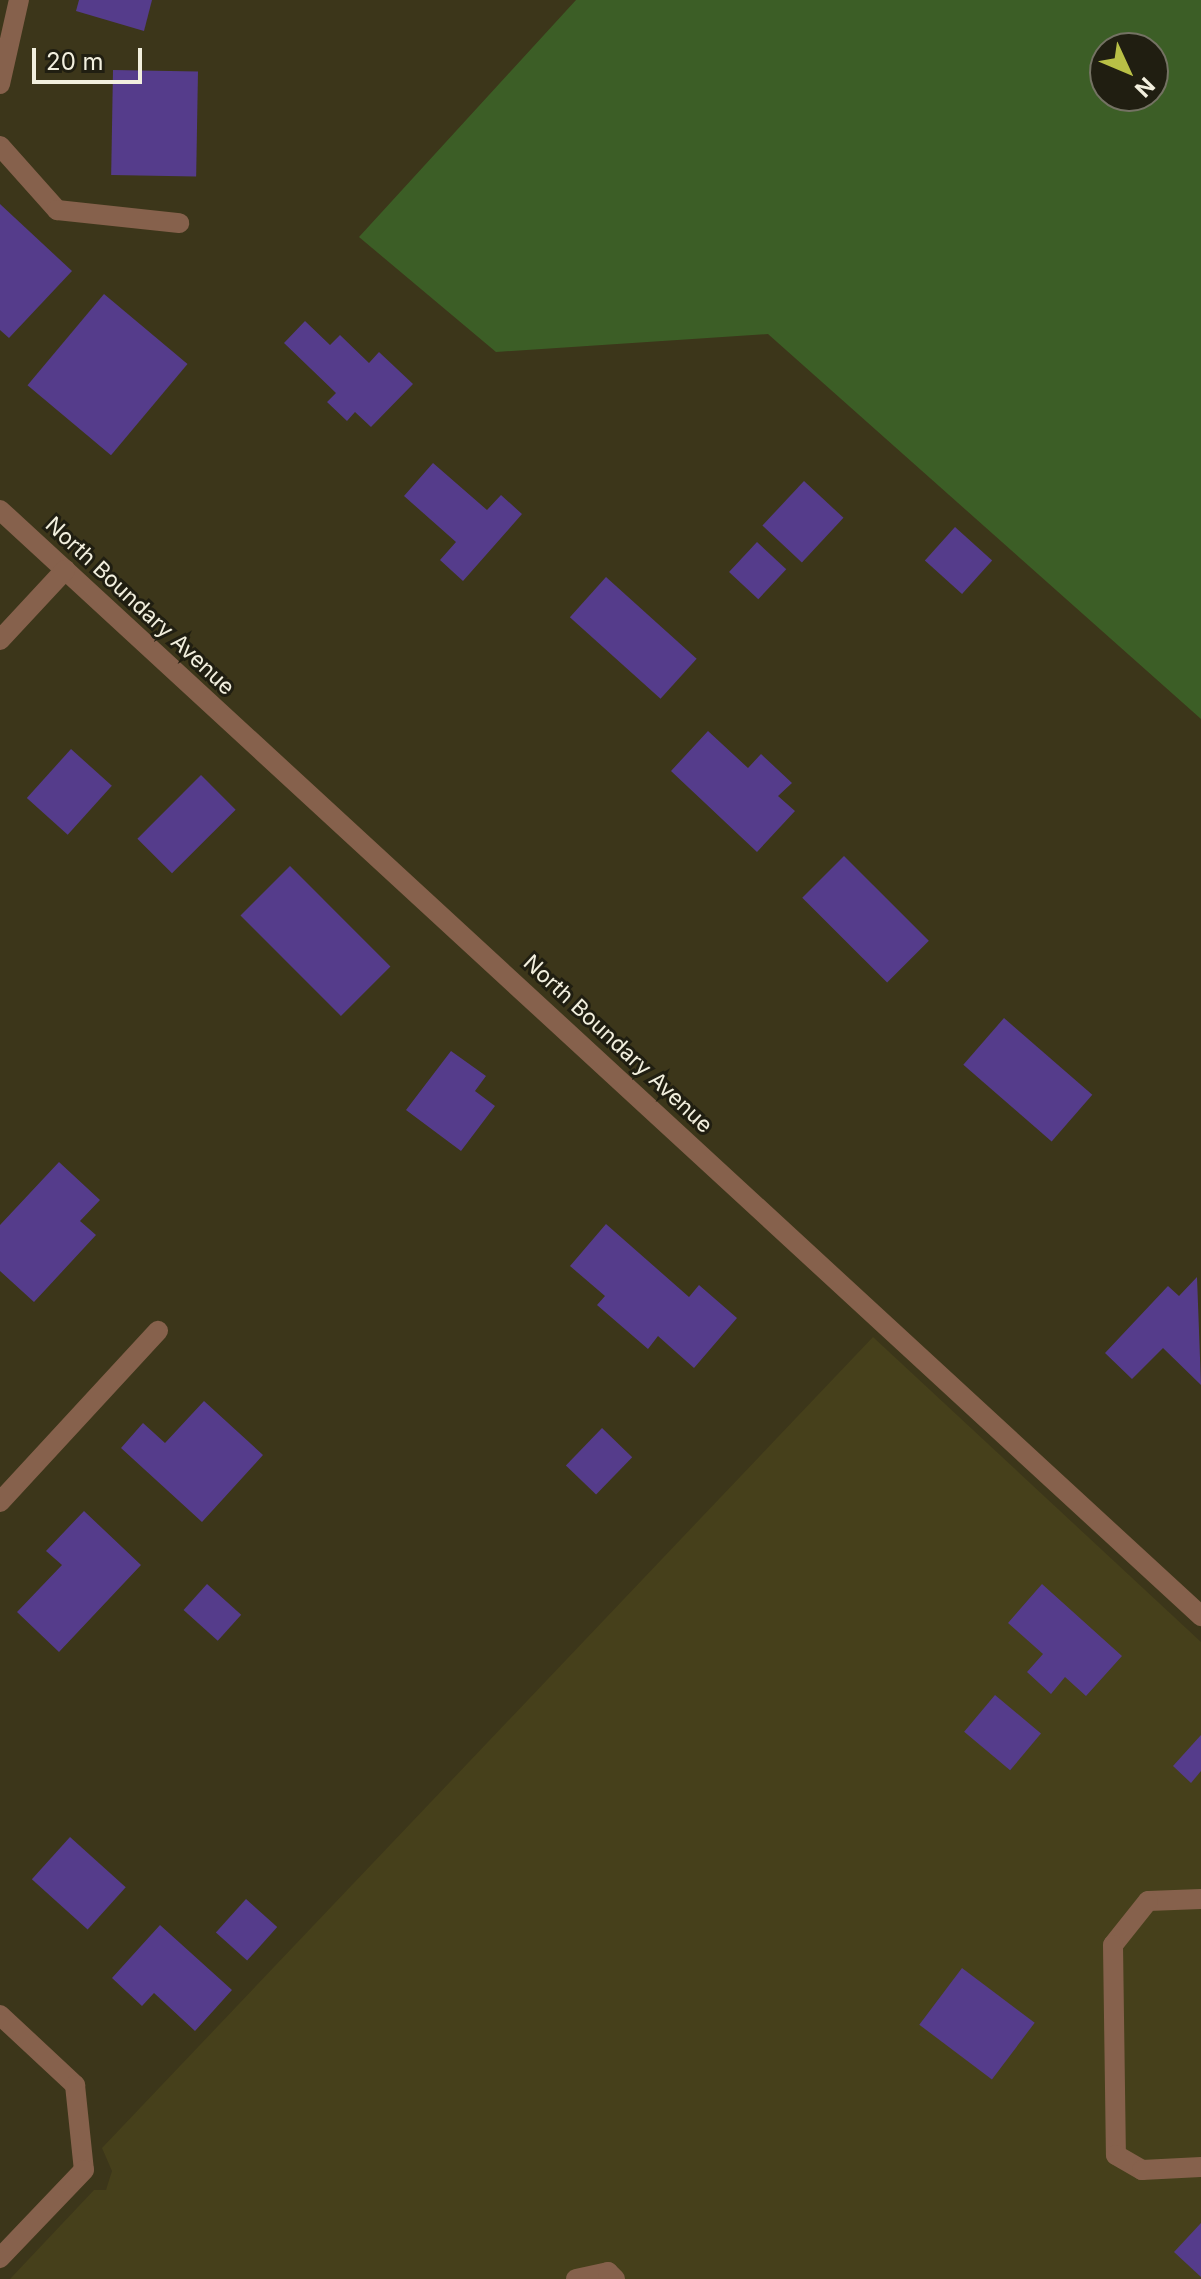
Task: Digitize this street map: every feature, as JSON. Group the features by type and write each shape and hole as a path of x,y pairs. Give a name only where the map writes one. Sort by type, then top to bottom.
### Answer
{"street":[{"path":"0,84 19,0"},
{"path":"0,146 57,210 179,223"},
{"name":"North Boundary Avenue","path":"0,510 1201,1616"},
{"path":"0,640 65,570"},
{"path":"0,1502 158,1331"},
{"path":"1201,1899 1148,1901 1113,1945 1116,2155 1142,2170 1201,2167"},
{"path":"0,2015 75,2085 84,2170 0,2258"},
{"path":"576,2279 608,2272 615,2279"}],"shaded area":[{"path":"873,1337 1201,1642 1201,2279 10,2279 94,2190 106,2190 112,2171 102,2148"}],"green space":[{"path":"576,0 1201,0 1201,719 768,334 496,352 359,237"}],"building":[{"path":"79,0 152,0 144,31 76,11"},
{"path":"113,70 198,71 196,176 111,175"},
{"path":"0,204 72,271 9,338 0,330"},
{"path":"104,294 187,364 111,455 28,385"},
{"path":"305,321 330,345 340,335 369,363 379,352 413,384 371,427 355,412 347,421 327,402 336,393 284,343"},
{"path":"433,463 487,510 501,495 522,514 463,581 440,560 456,542 404,496"},
{"path":"804,481 843,518 802,562 762,526"},
{"path":"955,527 992,560 962,594 925,560"},
{"path":"757,542 786,569 758,599 729,572"},
{"path":"606,577 697,659 661,699 570,617"},
{"path":"708,731 748,768 761,754 792,783 778,796 795,811 757,852 671,771"},
{"path":"71,749 112,786 68,835 27,798"},
{"path":"201,775 236,810 172,873 137,839"},
{"path":"844,856 929,941 887,983 802,898"},
{"path":"290,866 390,966 341,1016 241,915"},
{"path":"1004,1018 1092,1095 1052,1142 963,1065"},
{"path":"451,1051 486,1076 475,1091 495,1106 461,1151 406,1110"},
{"path":"59,1162 100,1200 80,1221 96,1235 34,1302 0,1271 0,1225"},
{"path":"606,1224 689,1297 699,1285 737,1318 694,1368 658,1336 648,1349 597,1305 605,1296 570,1266"},
{"path":"1197,1277 1201,1385 1163,1348 1132,1379 1105,1353 1168,1286 1179,1296"},
{"path":"204,1401 263,1455 202,1522 121,1448 143,1423 165,1443"},
{"path":"602,1428 632,1457 596,1495 566,1465"},
{"path":"84,1511 141,1565 59,1652 17,1612 62,1565 46,1551"},
{"path":"207,1584 241,1615 218,1641 184,1610"},
{"path":"1042,1584 1122,1656 1086,1696 1065,1677 1051,1694 1027,1672 1043,1654 1008,1623"},
{"path":"995,1695 1041,1734 1010,1770 964,1732"},
{"path":"1201,1735 1201,1771 1191,1783 1173,1766"},
{"path":"70,1837 126,1887 88,1930 32,1879"},
{"path":"246,1899 277,1927 247,1961 216,1932"},
{"path":"160,1925 232,1990 195,2031 154,1993 142,2006 112,1978"},
{"path":"962,1968 1035,2023 992,2079 919,2025"},
{"path":"1201,2223 1201,2277 1174,2252"}]}
